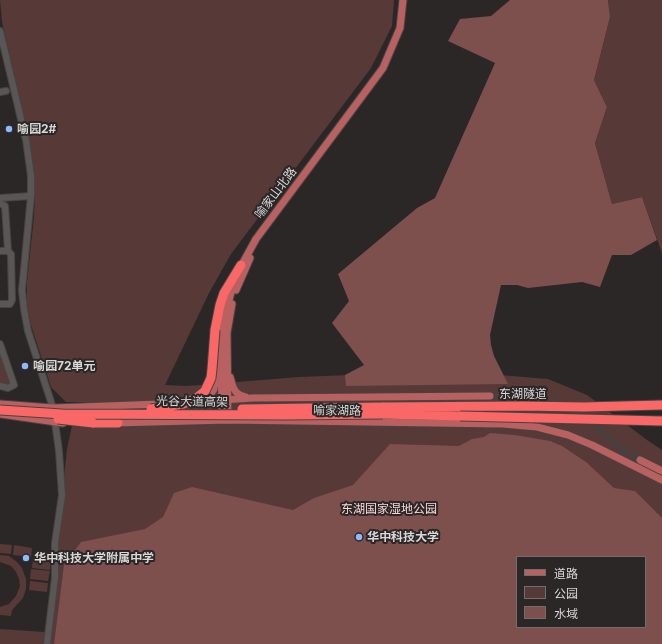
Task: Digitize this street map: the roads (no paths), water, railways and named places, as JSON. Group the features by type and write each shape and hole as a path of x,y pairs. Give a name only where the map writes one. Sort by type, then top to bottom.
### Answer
{"highway":[{"path":"147,410 182,404 195,399 205,391 211,378 215,330 220,305 224,293 241,265"},
{"name":"东湖隧道","path":"383,414 405,407 591,407 662,405"},
{"name":"光谷大道高架","path":"0,409 62,412 147,410 383,414"},
{"name":"光谷大道高架","path":"0,409 10,412 62,414 383,414"},
{"path":"10,412 28,417 93,423 118,423"},
{"name":"东湖隧道","path":"383,414 662,421"}],"main road":[{"name":"喻家山北路","path":"225,420 224,345 228,301 241,265 256,239 383,68 400,28 403,0"},
{"name":"喻家山北路","path":"224,345 232,305 241,278 258,244 386,70 404,29 407,0"},
{"path":"224,345 230,359 231,381 233,387 240,395 252,398"},
{"path":"196,401 204,399 210,395 214,389 224,345"},
{"name":"喻家湖路","path":"0,404 53,408 144,405 252,398 490,396"},
{"path":"375,397 405,407"},
{"name":"喻家湖路","path":"0,414 54,422 96,424 383,414 503,424 537,428 574,438 662,480"},
{"path":"640,460 662,472"}],"street":[{"path":"0,31 26,140 31,176 31,196 22,290 24,309 28,331 53,408 54,422 58,437 62,495 55,543 55,578 47,644"},
{"path":"0,198 31,196"},
{"path":"0,203 5,206 8,251 11,254 12,300 10,304 0,304"},
{"path":"0,251 8,251"},
{"path":"0,344 14,385 8,388 0,386"}],"water":[{"path":"510,0 608,0 610,17 594,80 607,107 595,143 612,204 642,197 657,240 631,255 612,255 600,287 582,282 528,288 517,285 501,285 490,335 494,356 508,384 346,386 345,375 364,365 332,323 349,301 338,274 417,208 435,198 495,63 448,41 460,19 491,16"},
{"name":"华中科技大学","path":"490,433 515,435 550,441 562,446 586,462 614,488 635,491 662,518 662,644 54,644 64,565 81,542 145,529 163,517 174,493 192,487 293,510 314,498 353,485 390,444 459,446 472,439 484,437"}],"tunnel":[{"path":"490,396 523,396 548,401 566,407 591,423 619,447 640,460"}],"place":[{"name":"喻园2#","path":"9,129"},
{"name":"喻园72单元","path":"25,366"},
{"name":"华中科技大学","path":"359,537"},
{"name":"华中科技大学附属中学","path":"26,558"}],"park label":[{"name":"东湖国家湿地公园","path":"389,509"}]}
